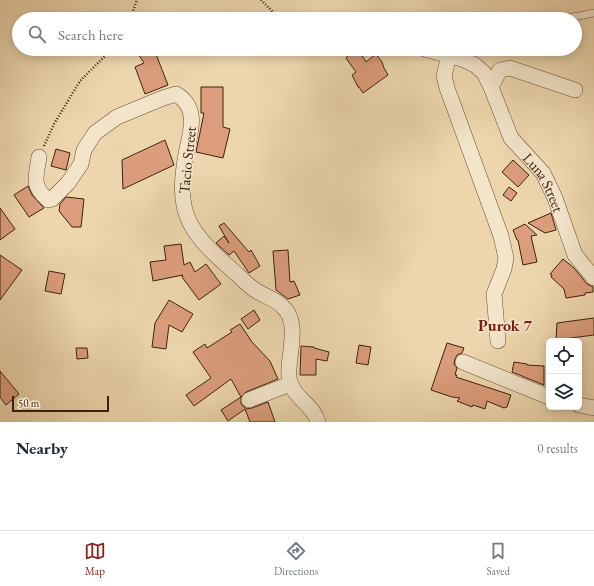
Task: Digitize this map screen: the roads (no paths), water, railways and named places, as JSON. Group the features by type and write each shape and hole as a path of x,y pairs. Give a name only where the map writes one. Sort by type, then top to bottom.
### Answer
{"street":[{"path":"449,56 444,76 447,88 501,236 506,258 504,269 494,294 498,340"},
{"name":"Luna Street","path":"452,56 475,65 484,73 511,138 543,173 555,198 575,255 594,278"},
{"path":"491,87 500,70 510,68 575,90"},
{"name":"Tacio Street","path":"39,157 36,184 40,193 48,200 52,199 68,183 81,164 84,150 95,133 117,117 164,98 176,94 183,98 190,111 192,129 186,154 182,190 184,207 189,221 196,234 224,263 254,290 284,307 290,316 292,323 292,344 289,375 290,384"},
{"path":"463,362 546,396"},
{"path":"249,400 290,384 304,403 313,412 318,422"},
{"path":"582,406 594,408"}],"lane":[{"path":"582,15 594,13"}],"district":[{"name":"Purok 7","path":"505,325"}]}
